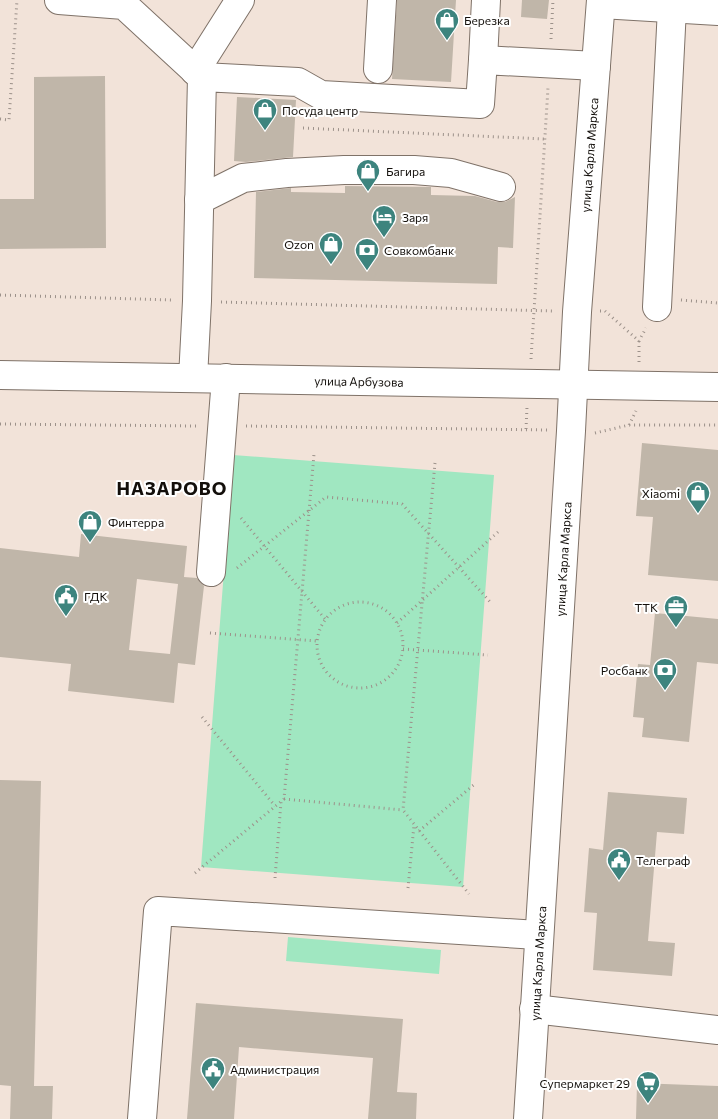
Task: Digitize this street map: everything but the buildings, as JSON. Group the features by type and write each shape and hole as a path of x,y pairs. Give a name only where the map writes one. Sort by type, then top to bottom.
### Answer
{"street":[{"path":"60,0 124,6 198,74 298,82 321,95 480,104 486,0"},
{"path":"193,378 199,200 198,74 216,39 240,0"},
{"path":"378,69 382,0"},
{"path":"601,2 672,8 716,7"},
{"name":"улица Карла Маркса","path":"528,1119 538,935 571,432 572,384 601,2"},
{"path":"657,307 672,8"},
{"path":"216,39 215,55 217,65 221,72 230,78"},
{"path":"484,60 596,66"},
{"path":"199,200 243,178 287,173 344,170 414,170 451,173 501,187"},
{"name":"улица Арбузова","path":"0,375 718,387"},
{"path":"223,571 218,490 226,378"},
{"path":"142,1119 158,911 538,935"},
{"path":"534,1009 718,1030"}],"path":[{"path":"0,119 10,120 17,0"},
{"path":"526,429 553,0"},
{"path":"303,128 544,139"},
{"path":"0,295 577,312"},
{"path":"0,424 526,429 599,433 629,425 718,426"},
{"path":"275,878 314,454"},
{"path":"435,463 402,810 469,894"},
{"path":"218,490 325,619"},
{"path":"223,571 264,546 326,497 402,504 492,604"},
{"path":"397,623 498,532"},
{"path":"353,602 379,606 391,614 397,623 403,639 403,649 399,662 390,676 376,684 359,688 342,684 329,674 320,660 317,641 320,627 325,619 337,608 353,602"},
{"path":"210,633 317,641"},
{"path":"403,649 488,655"},
{"path":"202,717 275,806"},
{"path":"419,831 476,783"},
{"path":"195,873 283,800 402,810"},
{"path":"408,888 414,825"}],"green space":[{"path":"233,455 494,475 463,887 201,867"},
{"path":"288,937 441,950 439,974 286,961"}],"place":[{"name":"Березка","path":"447,41"},
{"name":"Посуда центр","path":"265,131"},
{"name":"Багира","path":"368,192"},
{"name":"Заря","path":"384,238"},
{"name":"Ozon","path":"331,265"},
{"name":"Совкомбанк","path":"367,271"},
{"name":"Xiaomi","path":"698,514"},
{"name":"Финтерра","path":"90,543"},
{"name":"ГДК","path":"66,617"},
{"name":"ТТК","path":"676,628"},
{"name":"Росбанк","path":"665,691"},
{"name":"Телеграф","path":"619,881"},
{"name":"Администрация","path":"213,1090"},
{"name":"Супермаркет 29","path":"648,1104"}],"district":[{"name":"НАЗАРОВО","path":"172,488"}]}
